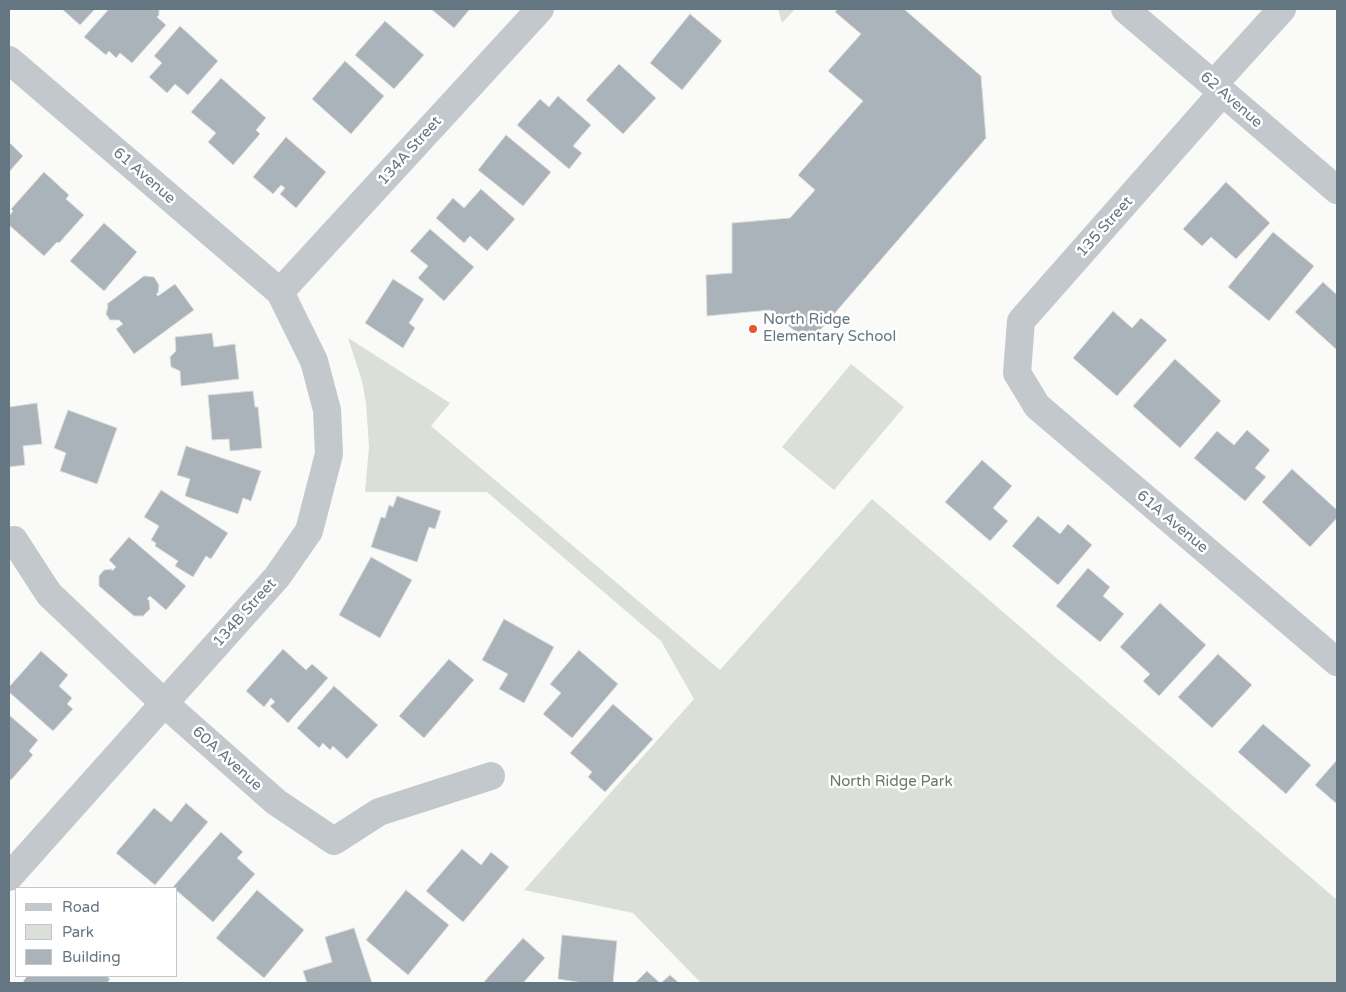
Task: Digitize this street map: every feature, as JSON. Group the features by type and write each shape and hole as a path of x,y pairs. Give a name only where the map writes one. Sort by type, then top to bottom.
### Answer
{"street":[{"name":"134A Street","path":"280,292 540,9"},
{"name":"62 Avenue","path":"1125,9 1337,190"},
{"name":"135 Street","path":"1017,373 1021,321 1218,89 1282,9"},
{"name":"61 Avenue","path":"9,60 280,292"},
{"name":"134B Street","path":"9,878 277,576 309,531 329,454 327,410 314,361 280,292"},
{"name":"61A Avenue","path":"1017,373 1037,406 1337,662"},
{"name":"60A Avenue","path":"14,540 49,594 165,704 276,802 334,841 379,812 491,776"}],"green space":[{"path":"778,9 795,9 782,23"},
{"name":"North Ridge Park","path":"348,338 450,403 431,426 720,670 872,499 1337,900 1337,983 701,983 633,913 524,890 694,699 661,641 487,492 365,492 369,447 366,403 362,381"},
{"path":"851,364 904,407 834,490 782,447"}],"building":[{"path":"62,9 95,9 80,25"},
{"path":"109,9 159,9 157,17 166,25 132,63 120,53 116,58 109,51 106,55 84,37"},
{"path":"431,9 470,9 454,28"},
{"path":"838,9 904,9 981,76 986,138 809,343 770,310 707,316 706,275 732,273 732,223 790,218 815,190 798,175 863,101 828,71 861,34 835,12"},
{"path":"690,14 722,41 682,90 650,63"},
{"path":"385,21 424,55 394,89 355,55"},
{"path":"180,26 218,61 188,95 175,84 167,93 149,77 162,63 154,56"},
{"path":"345,61 384,96 351,134 312,99"},
{"path":"619,64 656,98 623,134 586,100"},
{"path":"221,78 266,118 256,130 260,134 233,165 208,142 216,133 191,112"},
{"path":"558,96 591,125 573,146 582,153 569,169 517,125 540,99 549,107"},
{"path":"506,135 551,172 523,206 478,170"},
{"path":"286,137 326,172 296,208 280,194 285,188 281,185 273,194 253,177"},
{"path":"9,142 23,156 9,172"},
{"path":"44,172 69,195 66,199 84,215 59,243 57,242 44,256 9,225 9,216 13,211 11,209"},
{"path":"1226,182 1270,223 1236,259 1211,237 1202,246 1183,229"},
{"path":"481,189 515,219 487,251 470,236 464,243 436,218 453,198 464,208"},
{"path":"104,223 137,252 104,291 70,261"},
{"path":"430,229 474,267 444,301 418,278 428,266 410,251"},
{"path":"1273,232 1314,266 1269,321 1228,287"},
{"path":"144,276 154,277 159,285 158,293 156,294 158,296 175,284 194,310 134,354 116,329 123,324 119,320 110,320 106,314 107,304"},
{"path":"393,279 424,299 409,323 415,328 403,348 365,323"},
{"path":"1323,282 1337,295 1337,350 1295,312"},
{"path":"1113,311 1132,328 1141,318 1167,340 1117,396 1073,358"},
{"path":"212,333 214,347 235,344 239,379 181,386 180,371 171,367 170,357 176,351 175,337"},
{"path":"1175,359 1221,401 1180,448 1133,406"},
{"path":"253,391 255,407 258,407 262,448 230,451 229,439 212,440 208,395"},
{"path":"37,403 42,444 23,446 25,465 9,467 9,407"},
{"path":"68,410 117,428 97,484 60,471 66,453 54,448"},
{"path":"1247,430 1270,450 1255,468 1266,477 1245,501 1194,458 1217,431 1234,445"},
{"path":"186,446 261,471 251,501 243,498 238,514 185,496 190,479 177,475"},
{"path":"982,460 1012,486 993,508 1008,521 990,541 945,502"},
{"path":"1292,469 1337,510 1337,518 1310,547 1262,502"},
{"path":"161,490 228,533 211,559 206,556 193,577 175,566 178,561 155,546 156,543 151,540 159,526 144,517"},
{"path":"397,496 441,511 435,529 429,527 417,562 371,547 381,517 385,518 389,505 393,507"},
{"path":"1038,516 1060,534 1068,524 1092,545 1058,585 1012,546"},
{"path":"129,537 186,586 166,610 150,596 147,599 149,600 150,609 143,616 134,616 99,586 99,576 104,570 112,569 112,571 116,567 109,560"},
{"path":"371,557 412,580 380,638 339,615"},
{"path":"1088,568 1110,587 1103,596 1124,614 1100,642 1056,606"},
{"path":"1160,603 1206,645 1159,696 1143,681 1150,674 1120,647"},
{"path":"504,619 554,647 524,703 499,689 508,674 482,660"},
{"path":"283,649 306,670 312,664 328,678 288,723 270,706 275,702 271,698 264,707 246,691"},
{"path":"579,650 618,684 572,738 543,714 561,693 550,684"},
{"path":"41,651 68,675 59,686 72,698 67,704 73,709 53,731 9,692 9,687"},
{"path":"1218,654 1252,685 1212,728 1178,697"},
{"path":"449,659 474,680 424,738 399,716"},
{"path":"334,686 378,725 347,759 333,746 330,750 323,743 319,748 297,728"},
{"path":"613,704 653,739 605,792 588,777 592,772 570,753"},
{"path":"9,715 38,740 29,751 33,755 11,780 9,778"},
{"path":"1263,724 1311,765 1286,794 1238,752"},
{"path":"1337,760 1337,804 1315,785"},
{"path":"186,803 208,822 155,885 116,853 154,808 171,822"},
{"path":"221,832 243,852 237,858 255,874 213,922 178,892 178,887 173,887"},
{"path":"462,849 481,865 491,852 509,867 463,922 426,891"},
{"path":"257,890 304,930 264,978 216,938"},
{"path":"406,890 449,925 408,975 366,940"},
{"path":"354,928 372,983 307,983 303,971 332,962 325,937"},
{"path":"562,935 617,941 613,983 583,983 558,979"},
{"path":"523,938 545,958 523,983 483,983"},
{"path":"647,971 660,983 635,983"},
{"path":"670,975 679,983 661,983"},
{"path":"26,977 107,977 110,979 107,983 23,982"}],"place":[{"name":"North Ridge Elementary School","path":"753,329"}]}
